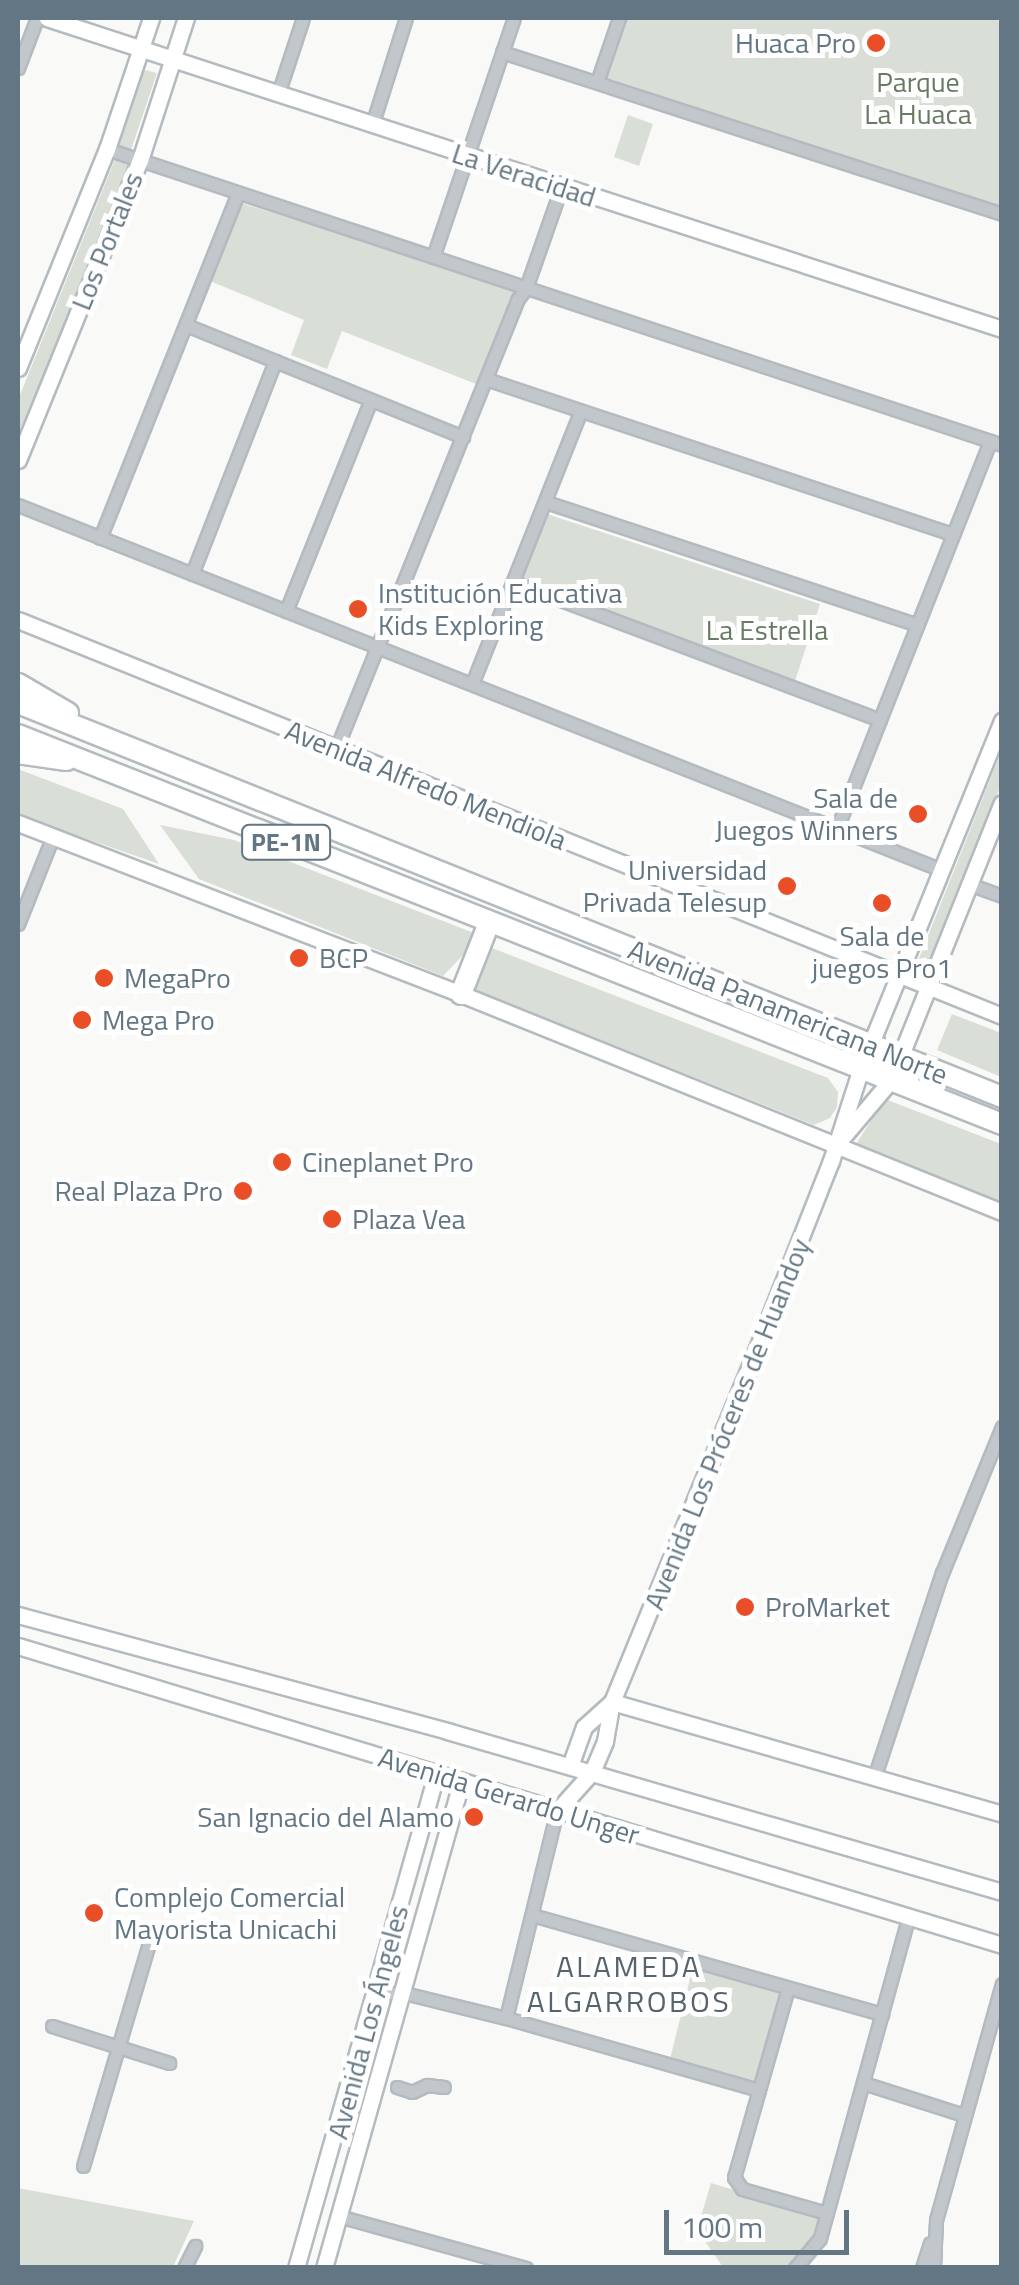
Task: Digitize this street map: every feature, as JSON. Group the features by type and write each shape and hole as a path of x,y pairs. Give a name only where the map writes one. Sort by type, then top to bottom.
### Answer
{"highway":[{"path":"18,684 108,739"},
{"name":"Avenida Panamericana Norte","path":"18,703 1002,1097"},
{"name":"Avenida Panamericana Norte","path":"18,735 1002,1124"},
{"path":"18,753 40,759 84,761"},
{"path":"461,994 489,924"}],"main road":[{"name":"La Veracidad","path":"46,18 1002,329"},
{"name":"Los Portales","path":"18,368 107,150 150,18"},
{"name":"Los Portales","path":"18,460 140,160 186,18"},
{"name":"Avenida Alfredo Mendiola","path":"18,620 1002,1016"},
{"name":"Avenida Los Próceres de Huandoy","path":"557,1811 594,1768 608,1732 612,1702 837,1144 861,1068 1002,720"},
{"name":"Avenida Los Próceres de Huandoy","path":"837,1144 890,1080 1002,803"},
{"path":"18,824 461,994 1002,1212"},
{"name":"Avenida Gerardo Unger","path":"18,1615 570,1766 594,1768 1002,1892"},
{"name":"Avenida Gerardo Unger","path":"18,1646 461,1784 1002,1945"},
{"name":"Avenida Los Próceres de Huandoy","path":"570,1766 584,1727 612,1702"},
{"path":"612,1702 1002,1814"},
{"name":"Avenida Los Ángeles","path":"296,2268 310,2231 436,1775"},
{"name":"Avenida Los Ángeles","path":"324,2268 336,2238 461,1784"},
{"path":"411,1865 436,1872"},
{"path":"310,2231 336,2238"}],"street":[{"path":"18,68 37,18"},
{"path":"278,94 303,18"},
{"path":"372,125 406,18"},
{"path":"433,257 514,18"},
{"path":"597,82 619,18"},
{"path":"502,52 1002,214"},
{"path":"107,150 996,443 953,534 836,828"},
{"path":"336,749 526,288 561,188"},
{"path":"100,538 238,192"},
{"path":"186,325 462,437"},
{"path":"192,574 275,361"},
{"path":"486,379 953,534"},
{"path":"286,611 372,400"},
{"path":"472,684 580,412"},
{"path":"546,502 917,625"},
{"path":"18,505 942,870"},
{"path":"513,582 880,720"},
{"path":"18,924 53,836"},
{"path":"969,884 1002,896"},
{"path":"875,1776 942,1573 1002,1428"},
{"path":"506,2018 557,1811"},
{"path":"532,1915 882,2014"},
{"path":"795,2268 814,2250 827,2213 909,1915"},
{"path":"83,2166 150,1936"},
{"path":"922,2268 1002,1984"},
{"path":"788,1988 735,2166 734,2182 742,2189 827,2213"},
{"path":"376,1993 404,1993 506,2018 759,2090"},
{"path":"52,2026 169,2063"},
{"path":"863,2083 964,2115"},
{"path":"397,2087 412,2092 427,2085 444,2087"},
{"path":"342,2216 526,2268"},
{"path":"934,2268 936,2220"},
{"path":"184,2268 194,2246"}],"green space":[{"name":"Parque La Huaca","path":"626,18 997,18 1002,29 1001,209 607,78"},
{"path":"141,69 157,73 131,150 114,146"},
{"path":"628,115 653,124 639,166 614,157"},
{"path":"116,157 128,160 130,165 18,446 18,400"},
{"path":"241,203 515,289 476,384 342,331 327,369 291,355 304,320 210,281"},
{"name":"La Estrella","path":"547,514 820,604 794,684 521,577"},
{"path":"1001,752 1001,785 929,966 918,961"},
{"path":"18,769 123,809 159,864 18,815"},
{"path":"160,825 234,840 474,933 464,954 443,976 199,879"},
{"path":"492,948 828,1078 838,1092 837,1107 830,1118 814,1125 473,989"},
{"path":"952,1014 1001,1033 1001,1077 937,1050"},
{"path":"885,1099 1001,1144 1001,1202 856,1144"},
{"path":"693,1967 781,1991 755,2083 670,2059"},
{"path":"711,2183 821,2216 811,2248 788,2267 723,2267 697,2230"},
{"path":"18,2188 194,2221 173,2267 18,2267"}],"place":[{"name":"Huaca Pro","path":"876,43"},
{"name":"Institución Educativa Kids Exploring","path":"358,609"},
{"name":"Sala de Juegos Winners","path":"918,814"},
{"name":"Universidad Privada Telesup","path":"787,886"},
{"name":"Sala de juegos Pro1","path":"882,903"},
{"name":"BCP","path":"299,958"},
{"name":"MegaPro","path":"104,978"},
{"name":"Mega Pro","path":"82,1020"},
{"name":"Cineplanet Pro","path":"282,1162"},
{"name":"Real Plaza Pro","path":"243,1191"},
{"name":"Plaza Vea","path":"332,1219"},
{"name":"ProMarket","path":"745,1607"},
{"name":"San Ignacio del Alamo","path":"474,1817"},
{"name":"Complejo Comercial Mayorista Unicachi","path":"94,1913"}],"district":[{"name":"ALAMEDA ALGARROBOS","path":"629,1983"}]}
